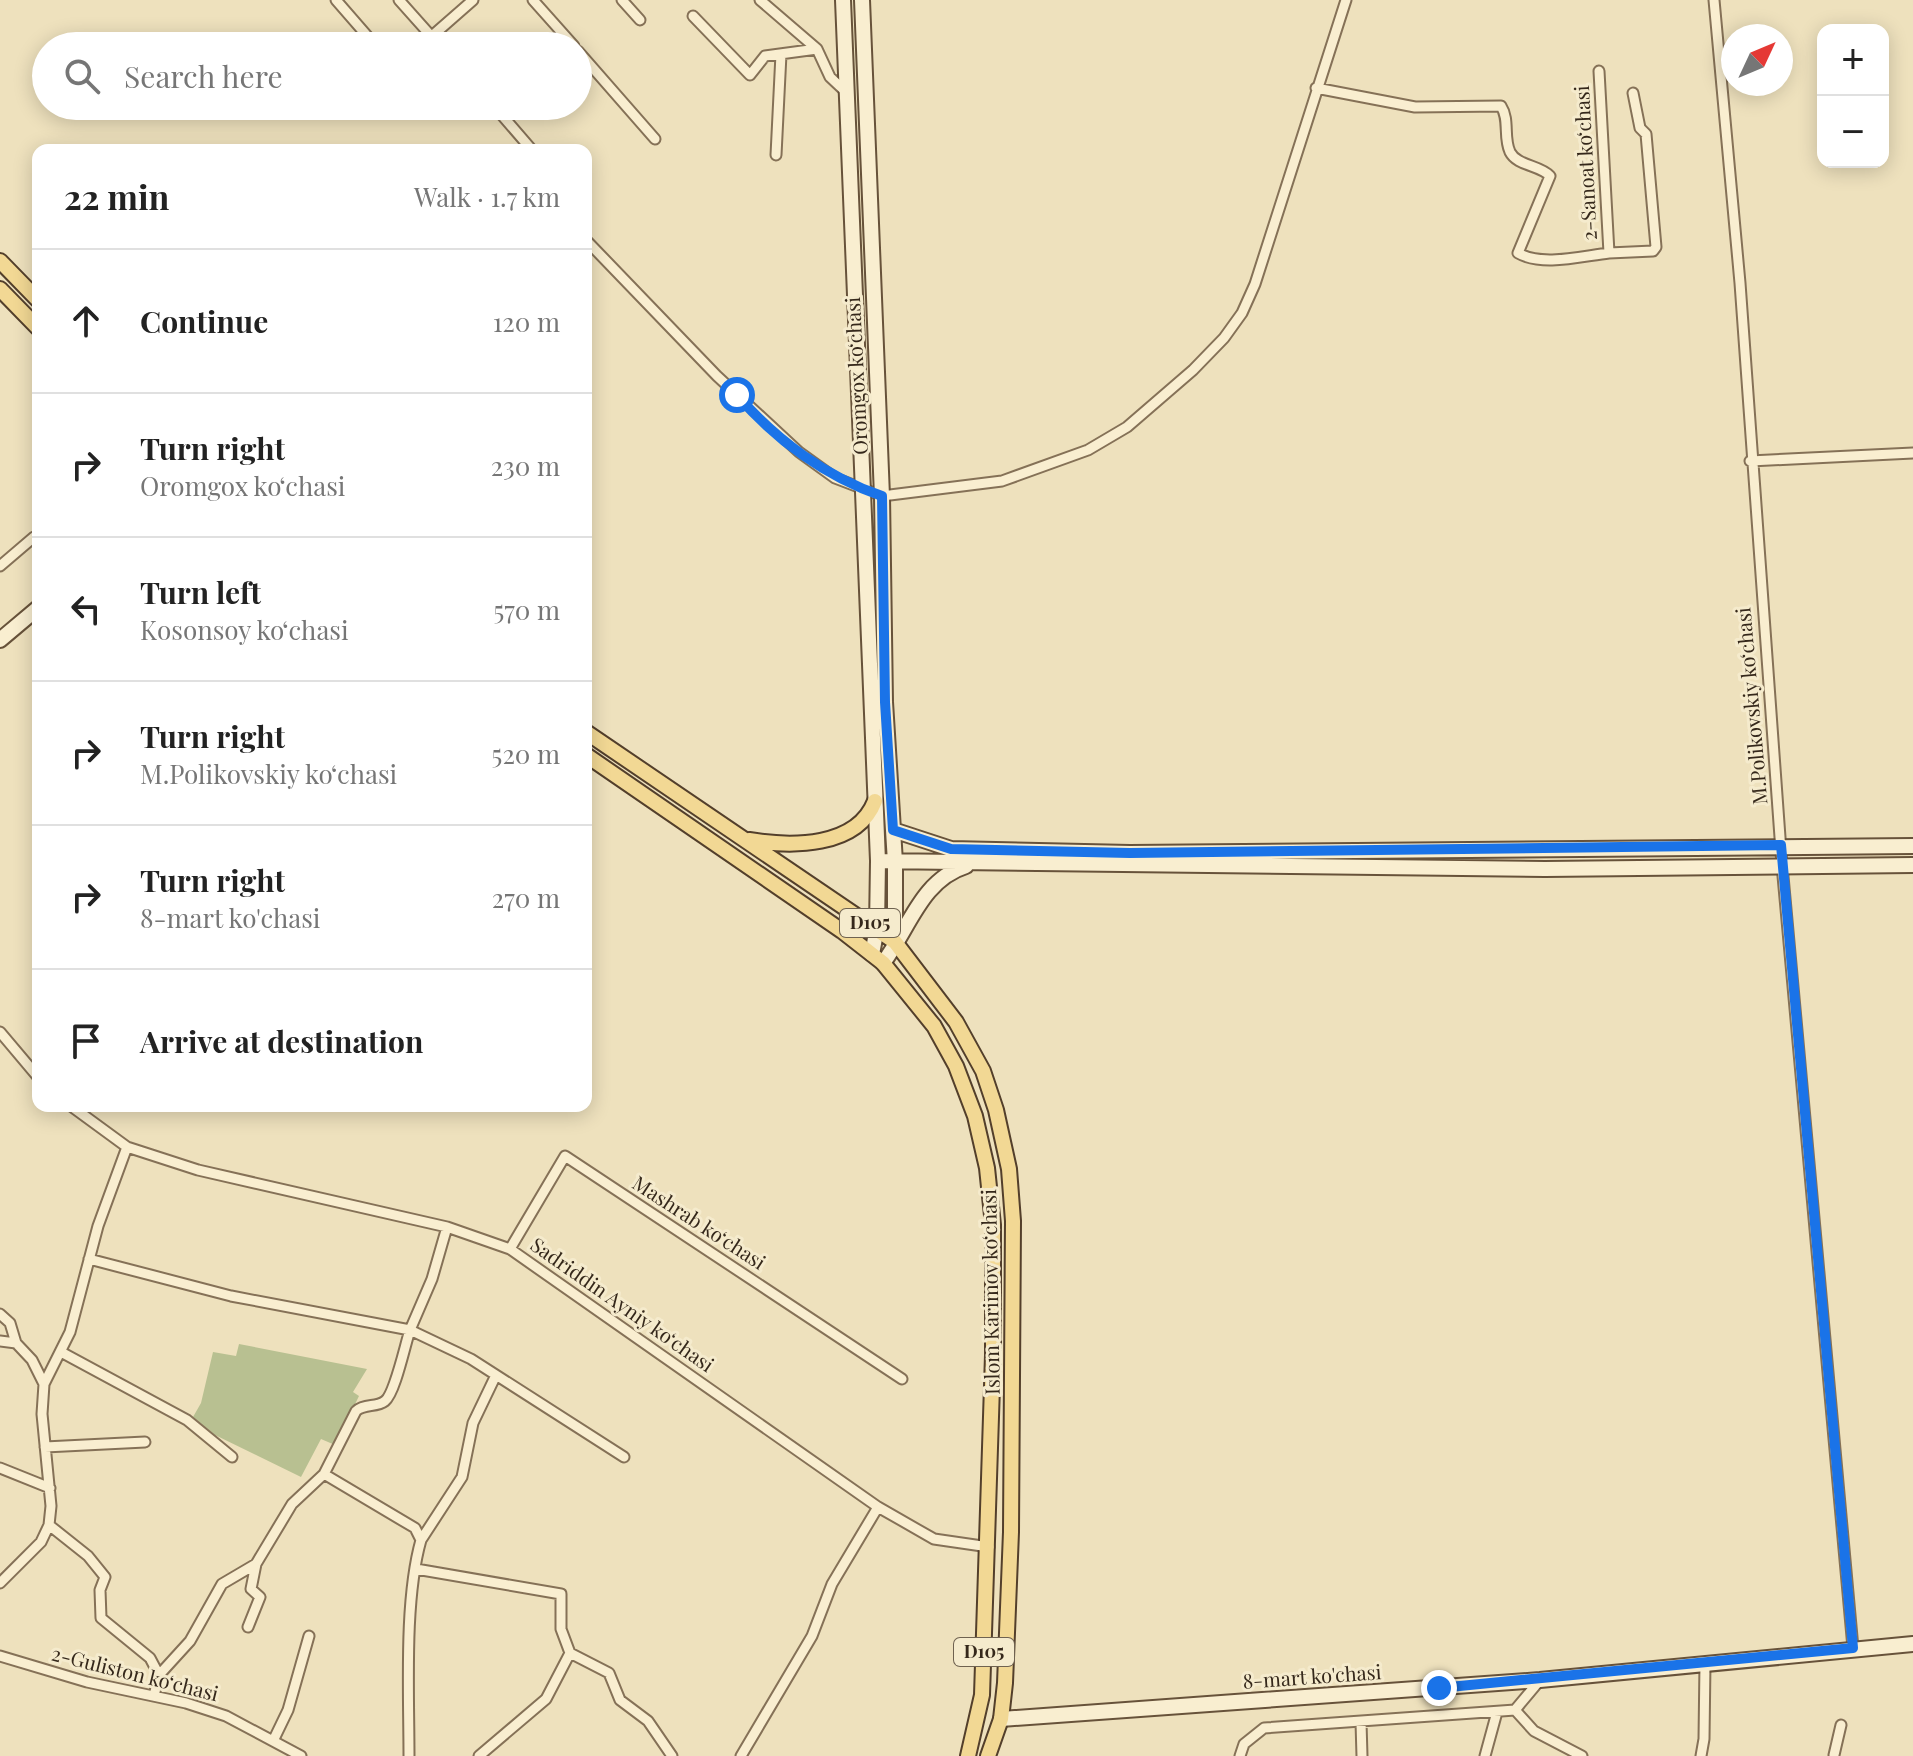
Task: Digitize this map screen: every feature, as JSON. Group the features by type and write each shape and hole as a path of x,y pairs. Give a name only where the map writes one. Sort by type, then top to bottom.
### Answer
{"main road":[{"path":"0,261 32,294"},
{"path":"0,289 32,322"},
{"name":"Islom Karimov koʻchasi","path":"592,736 895,942 956,1022 983,1071 996,1110 1009,1169 1013,1221 1011,1532 1001,1719 988,1756"},
{"name":"Islom Karimov koʻchasi","path":"592,759 878,958 934,1026 956,1066 975,1116 987,1168 993,1225 993,1341 982,1695 968,1756"},
{"path":"743,839 802,842 840,835 861,824 875,801"}],"street":[{"path":"336,0 364,32"},
{"path":"399,0 428,32"},
{"path":"437,32 473,0"},
{"path":"533,0 562,32"},
{"path":"622,0 640,20"},
{"path":"760,0 817,49 830,77 847,92"},
{"name":"Oromgox ko‘chasi","path":"843,0 878,861 878,958"},
{"name":"Oromgox ko‘chasi","path":"862,0 882,496 885,702 895,862 895,942"},
{"path":"592,246 766,423 835,478 882,496 1002,481 1088,450 1127,427 1193,370 1224,338 1242,313 1255,284 1346,0"},
{"name":"M.Polikovskiy koʻchasi","path":"1714,0 1740,283 1750,461 1782,865 1853,1648"},
{"path":"693,16 750,75 765,56 817,49"},
{"path":"776,155 781,54"},
{"path":"592,67 655,139"},
{"name":"2-Sanoat koʻchasi","path":"1599,71 1609,253"},
{"name":"2-Sanoat koʻchasi","path":"1316,88 1415,107 1501,106 1506,114 1513,155 1550,176 1518,253 1532,259 1653,251 1656,247 1646,134 1640,128 1633,93"},
{"path":"506,120 527,144"},
{"path":"1750,461 1913,453"},
{"path":"0,566 32,539"},
{"path":"0,640 32,613"},
{"path":"893,830 951,849 997,851 1498,851 1781,845 1913,846"},
{"path":"878,861 1529,869 1913,865"},
{"path":"878,958 895,942 938,881 974,864"},
{"path":"0,1032 32,1070"},
{"name":"Sadriddin Ayniy koʻchasi","path":"79,1112 127,1147 198,1170 447,1227 510,1249 878,1507 934,1539 989,1547"},
{"path":"44,1384 70,1332 89,1259 127,1147"},
{"name":"Mashrab koʻchasi","path":"510,1249 565,1156 902,1379"},
{"path":"248,1627 260,1597 251,1589 256,1564 292,1504 324,1474 356,1411 364,1405 379,1405 390,1396 410,1330 432,1279 447,1227"},
{"path":"89,1259 231,1296 410,1330 471,1359 624,1457"},
{"path":"0,1314 10,1323 16,1343 32,1360 44,1384 45,1447 50,1488 49,1525 41,1542 0,1583"},
{"path":"0,1341 16,1343"},
{"path":"61,1352 187,1420 232,1457"},
{"path":"409,1756 416,1569 421,1540 462,1477 473,1423 496,1375"},
{"path":"45,1447 145,1442"},
{"path":"0,1468 50,1488"},
{"path":"324,1474 415,1528 421,1540"},
{"path":"741,1756 812,1636 827,1594 878,1507"},
{"path":"49,1525 99,1568 105,1577 100,1590 101,1618 150,1658 159,1675"},
{"path":"154,1696 159,1675 190,1641 222,1584 256,1564"},
{"path":"416,1569 561,1594 561,1629 570,1653 609,1673 620,1700 648,1721 672,1756"},
{"path":"274,1739 288,1710 309,1636"},
{"name":"8-mart ko'chasi","path":"1001,1719 1540,1680 1913,1644"},
{"path":"479,1756 546,1699 570,1653"},
{"name":"2-Guliston koʻchasi","path":"0,1656 73,1679 154,1696 226,1716 301,1756"},
{"path":"1701,1756 1705,1663"},
{"path":"1240,1756 1244,1744 1264,1728 1515,1710 1540,1680"},
{"path":"1515,1710 1534,1731 1582,1756"},
{"path":"1485,1756 1497,1712"},
{"path":"1361,1722 1362,1756"},
{"path":"1835,1756 1841,1725"}],"green space":[{"path":"239,1344 367,1369 353,1392 359,1396 335,1445 321,1439 301,1477 215,1435 193,1417 201,1403 213,1352 236,1356"}],"route":[{"path":"737,395 799,452 835,478 882,496 885,702 893,830 908,837 951,849 1130,853 1498,851 1781,845 1853,1648 1439,1688"}]}
